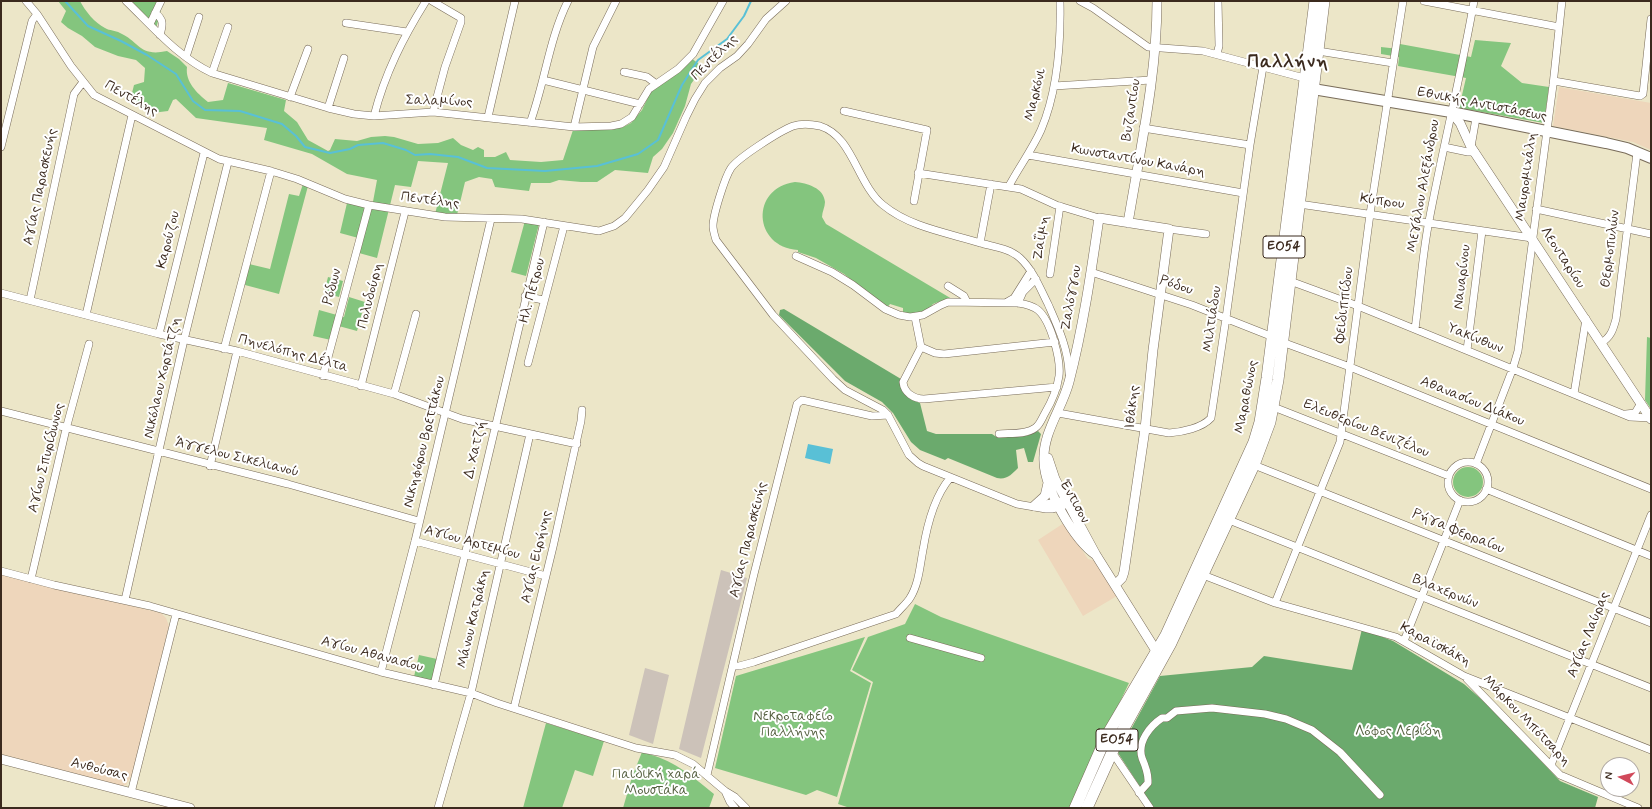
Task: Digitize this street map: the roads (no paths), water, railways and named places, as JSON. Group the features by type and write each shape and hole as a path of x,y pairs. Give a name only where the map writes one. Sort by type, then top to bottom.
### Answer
{"main road":[{"name":"Μαραθώνος","path":"1278,340 1290,280 1299,204 1315,1"},
{"name":"Μαραθώνος","path":"1075,808 1107,735 1159,656 1171,643 1229,520 1267,433 1268,405 1278,340 1309,83 1318,51 1324,1"},
{"name":"Εθνικής Αντιστάσεως","path":"1309,83 1388,101 1606,143 1627,148 1651,158"},
{"name":"Μαραθώνος","path":"1087,808 1112,752 1159,656 1170,627 1254,442 1260,422 1268,405"}],"street":[{"name":"Πεντέλης","path":"26,1 37,14 71,66 94,95 204,153 228,162 297,178 345,199 369,205 405,212 446,217 522,219 599,231 614,226 625,218 648,190 664,167 694,99 720,68 737,56 748,44 766,19 786,1"},
{"name":"Σαλαμίνος","path":"126,1 167,43 196,66 212,74 340,112 374,116 433,112 574,127 611,126 621,124 632,117 649,89 655,83 678,68 693,54 723,1"},
{"path":"150,24 161,1"},
{"path":"374,116 395,55 406,32 426,1"},
{"path":"432,1 461,18 461,22 444,67 433,112"},
{"path":"488,117 516,1"},
{"path":"530,123 557,25 568,1"},
{"path":"574,127 593,47 616,1"},
{"name":"Μαρκόνι","path":"1009,186 1028,155 1040,131 1054,86 1060,43 1060,1"},
{"path":"1080,1 1093,8 1145,45 1155,48 1196,50 1217,54 1263,67 1309,83"},
{"name":"Βυζαντίου","path":"1128,223 1151,80 1155,48 1157,1"},
{"path":"1217,54 1219,46 1218,1"},
{"name":"Φειδιππίδου","path":"1275,603 1340,442 1370,214 1403,1"},
{"path":"1424,1 1559,27"},
{"name":"Μεγάλου Αλεξάνδρου","path":"1415,329 1429,222 1451,112 1465,54 1474,1"},
{"name":"Μαυρομιχάλη","path":"1532,238 1554,81 1562,1"},
{"path":"155,13 160,16 162,20 160,35"},
{"path":"1,147 32,21 37,14"},
{"path":"186,57 199,17"},
{"path":"1554,81 1640,96 1643,94 1651,19"},
{"path":"346,23 406,32"},
{"path":"212,74 228,27"},
{"path":"290,97 308,49"},
{"path":"1318,51 1393,63"},
{"path":"328,108 344,58"},
{"name":"Μιλτιάδου","path":"1058,413 1165,433 1178,432 1204,423 1211,418 1250,145 1263,67"},
{"path":"624,72 647,77 655,83"},
{"path":"543,80 640,104"},
{"path":"1054,86 1151,80"},
{"name":"Αγίας Παρασκευής","path":"30,300 74,94 83,82"},
{"path":"844,111 927,130 914,201"},
{"name":"Λεονταρίου","path":"1451,112 1460,123 1473,149 1532,238 1534,248 1586,319 1651,418"},
{"path":"86,315 132,115"},
{"path":"1444,147 1468,152 1473,149 1476,118"},
{"path":"1068,502 1058,505 1041,504 1034,506 1014,503 950,478 923,466 912,459 888,415 883,410 845,390 833,378 773,316 720,246 715,236 713,222 727,175 735,164 743,157 787,129 800,125 811,124 822,127 835,134 844,144 867,186 878,200 902,218 918,225 1015,254 1025,263 1036,279 1064,341 1068,359 1069,382"},
{"path":"1143,128 1250,145"},
{"name":"Καρούζου","path":"159,334 204,153"},
{"name":"Θερμοπυλών","path":"1601,343 1607,339 1614,324 1637,153"},
{"name":"Κωνσταντίνου Κανάρη","path":"1028,155 1243,193"},
{"name":"Νικόλαου Χορτάτζη","path":"125,600 184,340 228,162"},
{"path":"224,349 271,171"},
{"path":"918,173 1009,186 1026,190 1060,206 1099,218 1206,234"},
{"path":"980,243 991,184"},
{"name":"Κύπρου","path":"1299,204 1532,238"},
{"name":"Ρόδων","path":"323,376 369,205"},
{"name":"Ζαΐμη","path":"1050,274 1060,206"},
{"path":"1536,209 1651,234"},
{"name":"Πολυδούρη","path":"361,386 405,212"},
{"name":"Ζαλόγγου","path":"1069,382 1078,345 1099,218"},
{"name":"Νικηφόρου Βρεττάκου","path":"381,672 415,541 491,219"},
{"name":"Δ. Χατζή","path":"434,685 496,426 525,296 544,222"},
{"name":"Ηλ. Πέτρου","path":"528,363 543,300 564,226"},
{"name":"Ιθάκης","path":"1115,585 1122,578 1124,572 1145,429 1159,294 1169,229"},
{"name":"Ναυαρίνου","path":"1467,350 1482,231"},
{"path":"1476,464 1513,368 1518,351 1534,248"},
{"path":"796,256 838,275 891,312 905,316 916,317 926,314 944,303 967,302 1018,303 1032,307 1039,311 1055,342 1059,361 1057,387 1053,399 1034,429 1026,432 999,434"},
{"path":"1005,302 1014,298 1031,271"},
{"name":"Ρόδου","path":"1091,272 1226,318 1278,340"},
{"path":"1018,303 1023,292 1036,279"},
{"name":"Υακίνθων","path":"1290,280 1625,414 1636,418 1651,418"},
{"path":"948,286 964,296 967,302"},
{"name":"Πηνελόπης Δέλτα","path":"1,293 159,334 237,351 323,376 394,394 445,413 577,444"},
{"path":"525,296 543,300"},
{"path":"394,394 416,314"},
{"path":"916,317 921,348 903,382 906,392 918,399 1057,387"},
{"path":"1574,394 1586,319"},
{"name":"Αθανασίου Διάκου","path":"1278,340 1350,367 1491,425 1651,488"},
{"path":"921,348 935,353 944,354 1055,342"},
{"name":"Αγίου Σπυρίδωνος","path":"31,579 66,429 89,344"},
{"path":"210,466 237,351"},
{"name":"Έντισον","path":"1069,382 1058,413 1048,434 1044,463 1048,484 1058,505 1080,540 1088,550 1096,555"},
{"name":"Αγίας Παρασκευής","path":"707,775 732,666 797,404 802,400 872,416 888,415"},
{"path":"1625,414 1634,414 1641,403"},
{"name":"Ελευθερίου Βενιζέλου","path":"1268,405 1449,476"},
{"name":"Αγίας Ειρήνης","path":"514,708 577,444 582,410"},
{"name":"Άγγελου Σικελιανού","path":"1,411 210,466 288,484 419,521"},
{"name":"Μάνου Κατράκη","path":"438,808 471,693 530,434"},
{"name":"Έντισον","path":"1048,434 1049,464 1055,479 1096,555 1159,656"},
{"path":"1466,462 1476,464 1487,476 1486,489 1481,496 1473,501 1460,500 1455,497 1449,488 1449,476 1457,465 1466,462"},
{"name":"Ρήγα Φερραίου","path":"1254,465 1651,623"},
{"path":"732,666 739,666 754,662 896,614 910,598 919,575 923,548 936,502 941,488 950,478"},
{"path":"1034,506 1045,496 1048,484"},
{"path":"1486,489 1651,556"},
{"path":"1404,642 1460,500"},
{"name":"Αγίας Λαύρας","path":"1551,765 1651,515"},
{"name":"Βλαχερνών","path":"1229,520 1651,688"},
{"name":"Αγίου Αρτεμίου","path":"415,541 546,576"},
{"name":"Αγίου Αθανασίου","path":"1,571 125,600 381,672 471,693 636,748 675,755 690,762 725,791 735,797 746,808"},
{"name":"Καραϊσκάκη","path":"1203,575 1275,603 1377,631 1404,642 1464,676 1651,750"},
{"path":"131,793 176,614"},
{"path":"910,638 981,658"},
{"name":"Μάρκου Μπότσαρη","path":"1464,676 1563,778 1638,808"},
{"path":"1140,793 1148,780 1141,751 1144,738 1149,728 1162,718 1166,718 1176,711 1212,708 1265,714 1286,719 1312,730 1340,752 1380,795"},
{"path":"1112,752 1150,808"},
{"name":"Ανθούσας","path":"1,759 190,808"},
{"name":"Αγίου Αθανασίου","path":"725,791 730,802 735,808"}],"water":[{"path":"808,444 833,449 830,464 805,458"}],"waterway":[{"path":"65,1 88,26 147,55 176,74 193,101 205,110 240,111 282,124 296,136 305,147 330,153 350,149 358,145 383,143 406,150 415,155 430,154 458,157 487,168 545,171 597,166 638,154 658,140 682,85 698,60 727,39 744,16 751,1"}],"district":[{"name":"Παλλήνη","path":"1288,63"}],"park label":[{"name":"Νεκροταφείο Παλλήνης","path":"793,726"},
{"name":"Λόφος Λεβίδη","path":"1398,732"},
{"name":"Παιδική χαρά Μουστάκα","path":"656,784"}]}
